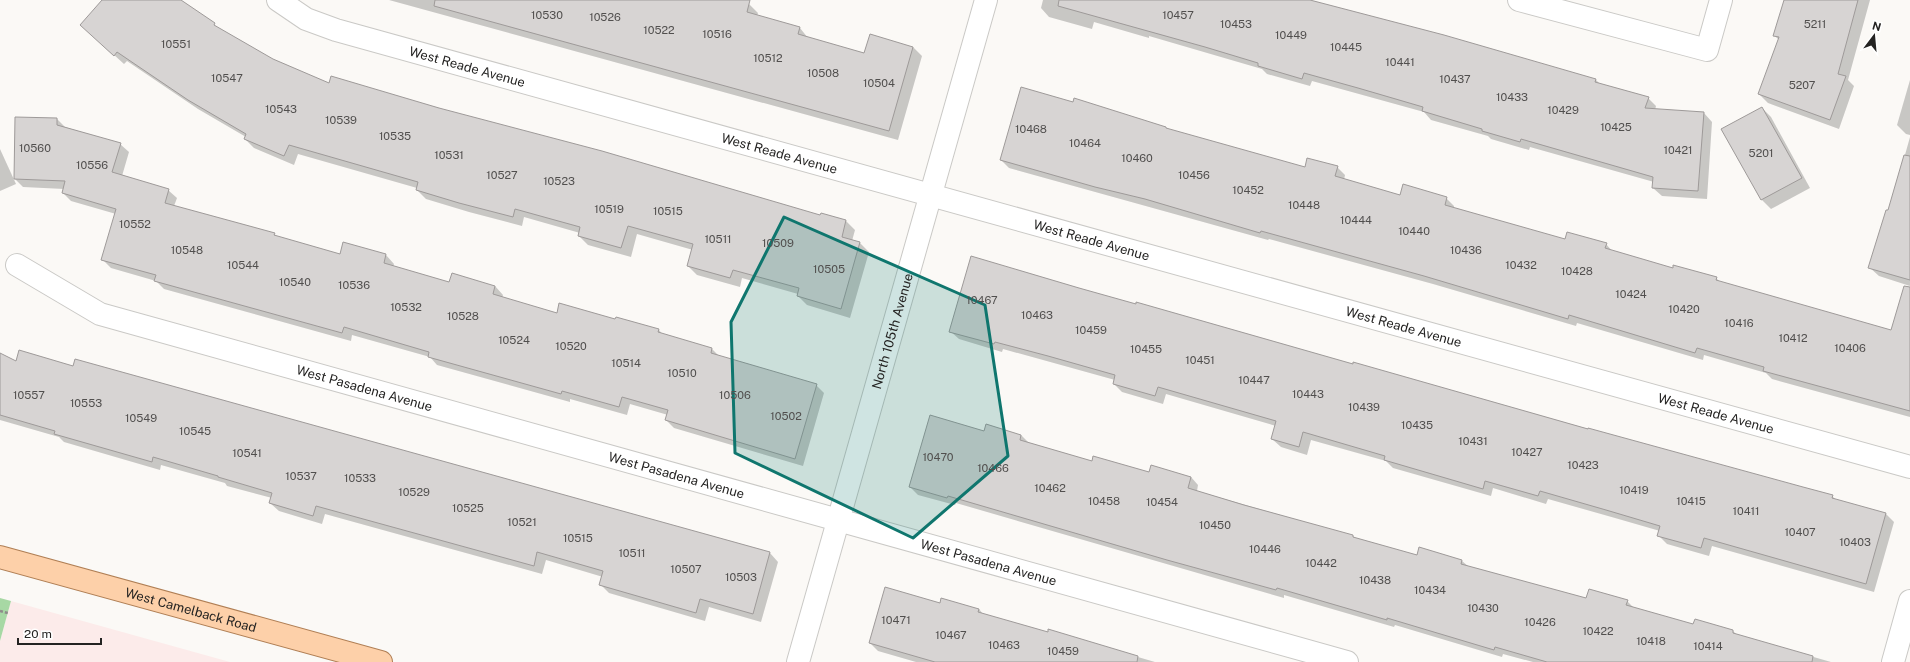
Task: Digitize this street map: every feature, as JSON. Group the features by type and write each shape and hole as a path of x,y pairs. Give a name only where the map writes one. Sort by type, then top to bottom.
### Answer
{"main road":[{"name":"West Camelback Road","path":"0,557 381,662"}],"street":[{"name":"West Reade Avenue","path":"278,0 306,19 336,30 1910,467"},
{"name":"North 105th Avenue","path":"798,662 986,0"},
{"path":"1519,0 1707,50 1721,0"},
{"name":"West Pasadena Avenue","path":"17,265 100,314 1347,662"},
{"path":"1893,662 1906,628 1910,601"}],"path":[{"path":"0,611 8,613"}],"highlighted area":[{"path":"784,217 985,305 1008,456 913,538 735,453 731,322"}],"shaded area":[{"path":"11,601 230,662 0,662 0,641"}],"green space":[{"path":"0,598 11,601 0,641"}],"building":[{"path":"102,0 181,0 215,23 214,25 273,59 329,83 331,76 439,108 602,151 820,215 821,213 846,220 842,237 860,242 841,309 797,296 799,288 733,270 730,278 687,266 693,244 628,226 621,248 578,236 580,227 515,209 513,217 459,203 416,190 418,182 289,145 284,156 244,139 246,134 188,100 117,52 114,56 80,25"},
{"path":"435,0 750,0 747,12 800,27 798,34 864,53 870,34 913,47 889,131 434,6"},
{"path":"1059,0 1310,0 1444,35 1596,79 1595,82 1649,97 1645,108 1704,112 1698,191 1652,188 1653,177 1521,139 1520,142 1482,131 1482,129 1422,111 1423,107 1358,88 1304,73 1302,79 1258,66 1258,63 1205,47 1058,6"},
{"path":"1784,0 1858,0 1838,74 1846,76 1830,120 1758,94 1779,37 1773,36"},
{"path":"1021,87 1073,102 1074,98 1166,128 1305,167 1307,158 1338,166 1335,176 1400,195 1403,184 1447,197 1445,205 1565,239 1567,232 1607,243 1605,248 1673,268 1673,265 1717,277 1716,280 1891,330 1904,286 1910,287 1910,411 1763,371 1764,367 1697,348 1695,353 1569,315 1568,319 1424,276 1261,231 1260,233 1145,199 1095,187 1000,160"},
{"path":"1762,107 1802,178 1761,200 1721,129"},
{"path":"15,117 57,118 57,125 121,143 112,172 169,189 165,203 275,233 274,235 340,254 343,242 386,254 384,263 449,282 452,273 495,286 493,294 557,313 559,303 615,319 616,317 659,329 658,332 712,348 711,353 817,384 795,459 665,420 668,410 622,397 619,407 562,391 561,394 428,357 429,352 344,327 342,333 154,281 156,275 101,260 116,209 62,193 65,181 14,179"},
{"path":"1904,155 1910,156 1910,280 1868,268 1886,210 1888,210"},
{"path":"971,256 1136,304 1136,302 1353,364 1353,362 1588,429 1833,495 1832,498 1886,513 1866,584 1704,538 1701,548 1657,536 1660,526 1606,510 1540,491 1538,496 1485,481 1483,489 1384,460 1385,456 1303,432 1299,447 1271,439 1276,421 1158,387 1155,396 1113,384 1115,375 995,342 994,344 949,332"},
{"path":"19,350 73,366 75,359 770,552 753,614 700,599 696,613 599,585 603,571 537,552 534,566 316,506 313,516 269,503 272,493 153,457 152,462 54,434 55,431 0,415 0,353 16,361"},
{"path":"930,415 984,431 986,424 1021,435 1020,440 1092,461 1093,456 1149,472 1151,465 1191,477 1188,488 1244,505 1353,535 1353,537 1417,555 1419,547 1462,560 1461,564 1586,598 1589,589 1628,600 1626,605 1693,624 1695,619 1733,630 1733,633 1813,656 1812,662 1547,662 1495,647 1494,650 1387,618 1387,620 1277,588 1276,590 1167,560 948,496 947,498 909,487"},
{"path":"885,587 940,603 941,598 979,609 978,612 1048,632 1048,629 1138,656 1137,662 935,662 869,643"}]}
